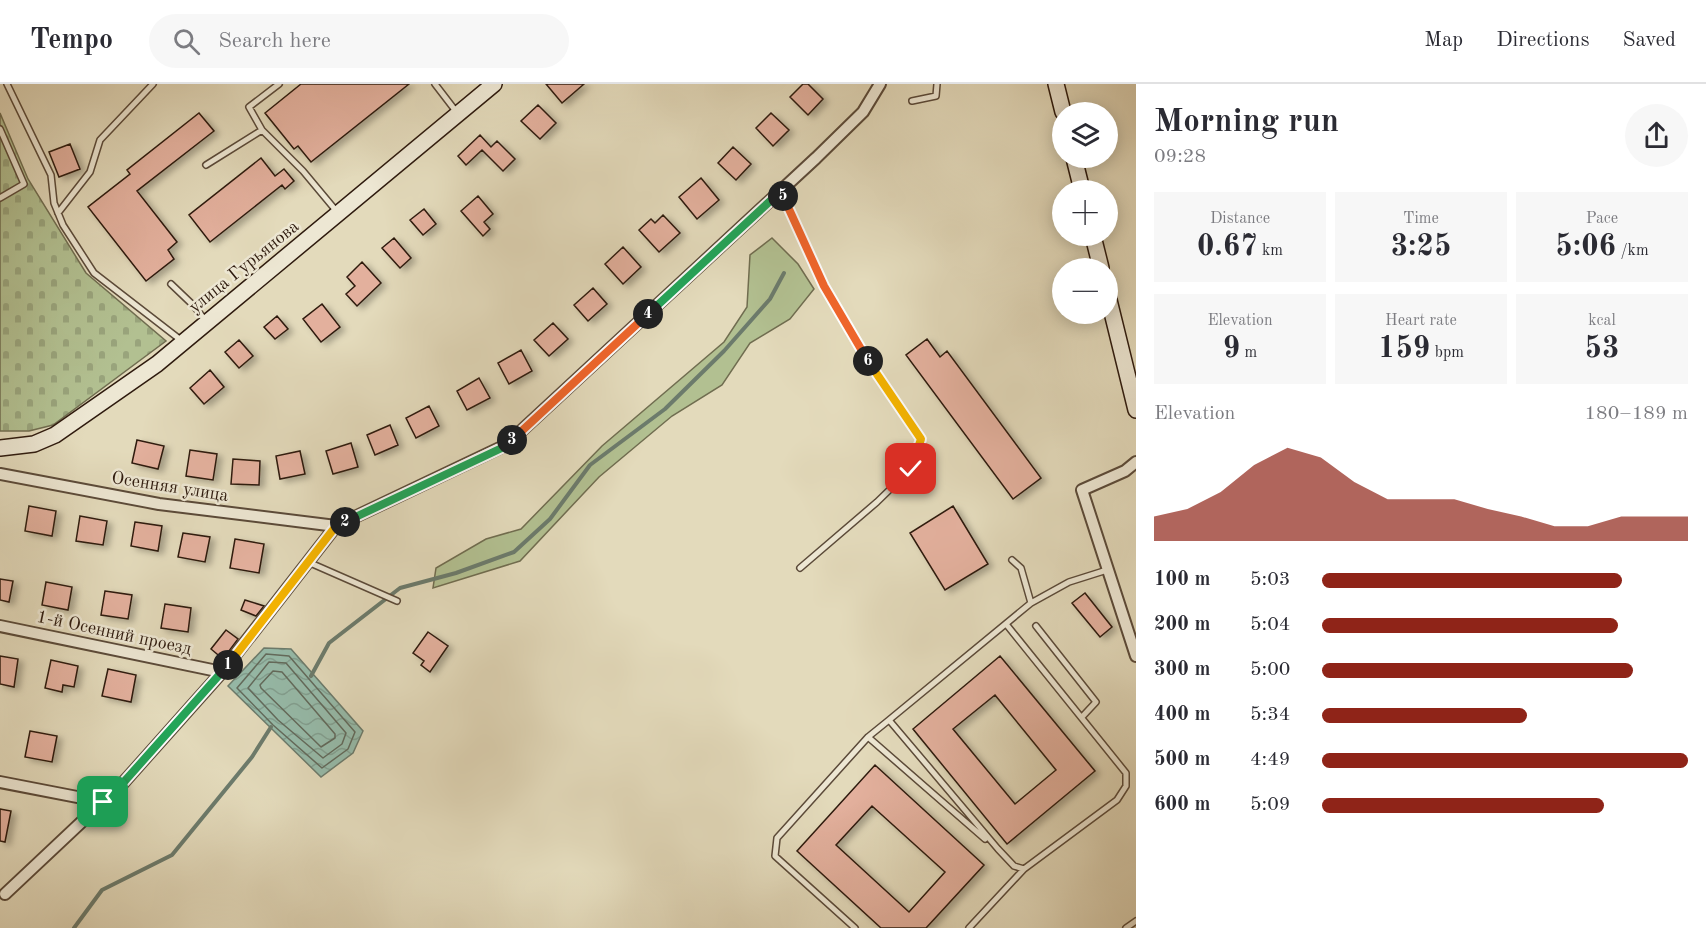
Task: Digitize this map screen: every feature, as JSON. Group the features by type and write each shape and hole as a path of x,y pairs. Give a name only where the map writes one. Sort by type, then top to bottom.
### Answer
{"street":[{"name":"улица Гурьянова","path":"0,448 34,444 55,435 148,370 494,84"},
{"path":"5,894 103,802 222,672 336,526 506,446 863,112 880,84"},
{"path":"1056,84 1060,102"},
{"path":"1115,324 1136,410"},
{"path":"1136,462 1125,471 1082,490 1136,656"},
{"name":"Осенняя улица","path":"0,474 159,504 336,526"},
{"name":"1-й Осенний проезд","path":"0,626 222,672"},
{"path":"0,782 103,802"}],"lane":[{"path":"7,84 51,175 58,213 94,273 183,342"},
{"path":"58,213 90,172 100,140 153,84"},
{"path":"279,84 249,106 262,130 303,171 339,214"},
{"path":"435,84 459,115"},
{"path":"912,101 936,96 938,84"},
{"path":"0,129 24,184 0,198"},
{"path":"206,165 262,130"},
{"path":"781,191 824,286 854,340 921,439 911,469 877,502 800,568"},
{"path":"171,284 207,322"},
{"path":"1012,560 1021,568 1031,603"},
{"path":"308,562 398,601"},
{"path":"855,928 775,856 777,838 868,738 1031,603 1069,582 1107,570"},
{"path":"969,928 1024,869 1117,800 1126,786 1126,773 1006,624"},
{"path":"1036,626 1096,702 1082,717"},
{"path":"889,720 998,849 1014,866 1024,869"},
{"path":"868,738 998,849"},
{"path":"1126,928 1136,921"}],"green space":[{"path":"0,113 28,179 86,273 166,341 53,425 29,431 0,431"},
{"path":"772,238 798,264 814,289 790,319 750,343 722,385 672,416 599,477 520,561 433,588 436,568 486,539 521,529 602,446 724,342 747,307 750,255"}],"water":[{"path":"264,648 291,649 363,731 353,753 321,777 228,686"}],"building":[{"path":"301,84 409,84 311,162 298,146 294,149 265,113"},
{"path":"546,84 584,84 562,103"},
{"path":"803,84 808,84 823,99 808,115 790,97"},
{"path":"538,105 556,123 540,139 521,121"},
{"path":"199,113 214,131 137,191 177,242 168,250 174,259 146,281 88,207 130,174 127,170"},
{"path":"771,113 789,130 773,146 756,128"},
{"path":"480,135 491,147 497,141 515,159 503,171 482,150 466,165 458,156"},
{"path":"70,144 80,169 59,177 49,152"},
{"path":"733,147 751,164 736,180 718,163"},
{"path":"261,158 275,176 284,169 294,181 285,189 282,185 210,242 189,215"},
{"path":"701,178 719,200 697,219 679,197"},
{"path":"478,196 493,214 484,222 490,229 483,236 461,211"},
{"path":"424,209 436,224 423,235 410,220"},
{"path":"663,215 680,233 659,252 639,230 651,219 655,223"},
{"path":"394,238 411,258 400,268 382,248"},
{"path":"623,247 641,267 623,284 605,264"},
{"path":"362,262 381,283 357,306 346,294 355,286 347,277"},
{"path":"593,288 607,304 588,321 574,305"},
{"path":"322,304 340,327 321,342 303,319"},
{"path":"277,316 288,329 275,339 264,327"},
{"path":"553,323 568,339 549,356 534,340"},
{"path":"927,339 940,357 947,351 1041,478 1013,499 906,355"},
{"path":"239,340 253,356 239,368 225,352"},
{"path":"521,350 532,371 509,384 498,363"},
{"path":"210,370 224,387 204,404 190,388"},
{"path":"479,378 490,398 467,410 457,391"},
{"path":"429,406 439,426 416,438 406,418"},
{"path":"390,425 398,445 375,455 367,435"},
{"path":"137,440 164,446 158,469 132,463"},
{"path":"351,443 358,467 333,474 326,451"},
{"path":"190,450 217,454 213,480 186,476"},
{"path":"300,451 305,474 280,479 276,456"},
{"path":"233,459 260,461 259,485 231,484"},
{"path":"29,506 56,511 52,536 25,531"},
{"path":"953,506 988,564 945,590 910,533"},
{"path":"80,516 107,521 103,545 76,541"},
{"path":"135,522 162,526 158,551 131,546"},
{"path":"183,533 210,537 205,562 178,557"},
{"path":"235,539 264,544 259,573 230,568"},
{"path":"0,579 13,581 9,602 0,600"},
{"path":"46,582 72,587 68,610 42,605"},
{"path":"105,591 132,595 128,619 101,615"},
{"path":"1085,593 1112,627 1100,637 1072,603"},
{"path":"245,600 264,606 256,616 241,610"},
{"path":"165,604 191,608 188,632 161,628"},
{"path":"226,630 238,639 223,659 211,649"},
{"path":"428,632 448,646 430,672 421,665 424,661 413,653"},
{"path":"0,656 18,659 14,687 0,684"},
{"path":"1000,656 1095,771 1007,844 913,729","holes":["995,695 1056,770 1015,804 953,729"]},
{"path":"51,660 78,666 74,687 63,685 62,692 45,688"},
{"path":"108,669 136,675 131,702 102,696"},
{"path":"30,731 57,736 52,762 25,757"},
{"path":"875,765 984,865 926,928 881,928 797,851","holes":["872,806 945,872 909,912 836,845"]},
{"path":"0,809 11,811 5,842 0,841"}],"waterway":[{"path":"311,676 329,643 400,588 456,573 514,552 550,519 590,465 665,409 724,351 770,299 784,273"},
{"path":"74,928 102,890 172,855 252,757 271,727"}],"route":[{"path":"103,802 123,783 222,672 336,526 506,446 781,191 824,286 854,340 921,439 911,469"}]}
